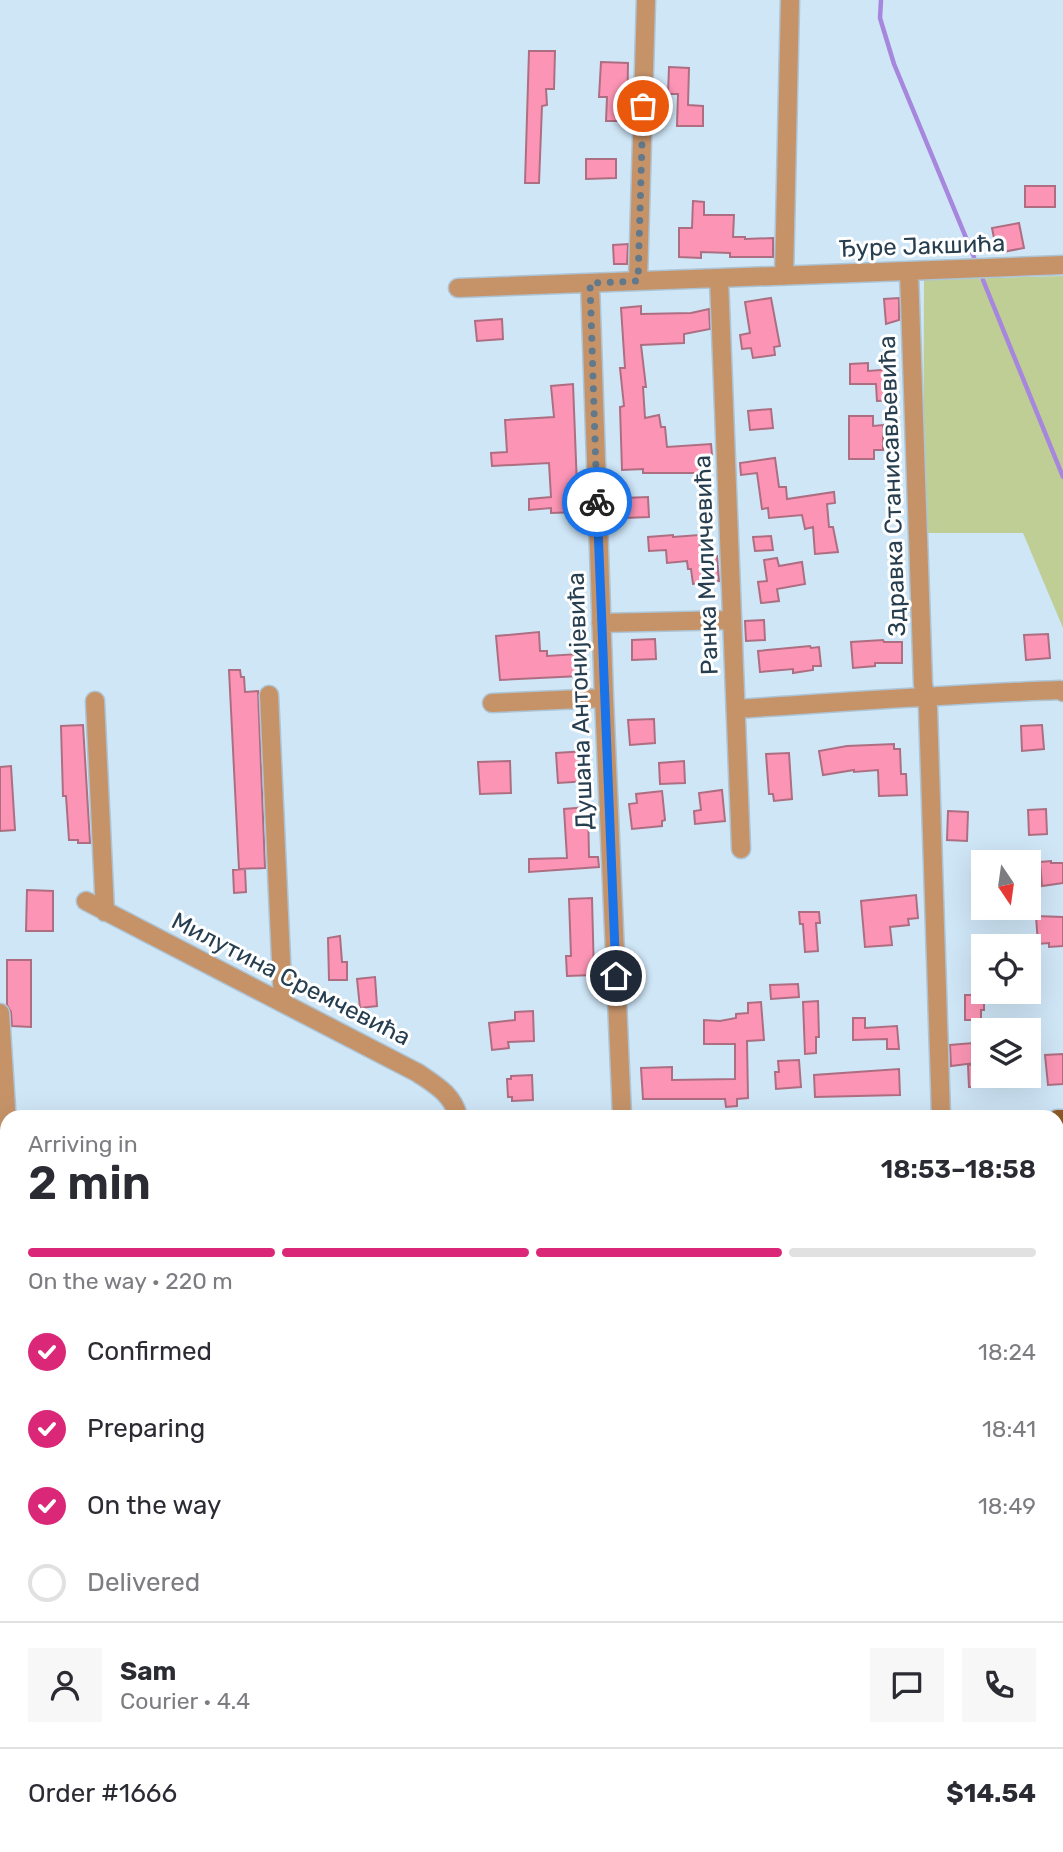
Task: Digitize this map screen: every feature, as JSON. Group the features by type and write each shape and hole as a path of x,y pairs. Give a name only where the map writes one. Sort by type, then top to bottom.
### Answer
{"street":[{"path":"638,281 646,0"},
{"path":"784,276 790,0"},
{"name":"Ђуре Јакшића","path":"458,288 1063,265"},
{"name":"Здравка Станисављевића","path":"909,272 922,657 928,708 941,1110"},
{"name":"Ранка Миличевића","path":"719,279 741,849"},
{"name":"Душана Антонијевића","path":"590,283 622,1110"},
{"path":"601,623 732,620"},
{"path":"736,709 955,694 1063,692"},
{"path":"269,695 283,1003"},
{"path":"492,703 604,698"},
{"path":"95,701 105,912"},
{"name":"Милутина Сремчевића","path":"86,901 378,1050 446,1092 456,1110"},
{"path":"0,1013 6,1110"}],"green space":[{"path":"1063,276 1063,628 1023,533 923,533 924,280"}],"building":[{"path":"529,51 555,51 554,89 546,89 547,105 542,106 539,183 525,183"},
{"path":"601,62 628,63 627,121 606,121 607,97 599,97"},
{"path":"669,67 689,68 688,105 703,106 703,126 677,126 678,94 668,94"},
{"path":"586,159 616,159 616,178 586,179"},
{"path":"1025,186 1055,186 1055,207 1025,207"},
{"path":"693,201 704,202 704,215 734,215 733,237 773,238 773,257 730,257 730,253 701,252 701,258 679,257 679,228 692,228"},
{"path":"1019,223 1024,248 997,253 992,228"},
{"path":"628,244 627,264 614,264 613,245"},
{"path":"771,298 780,346 774,347 775,355 753,358 751,348 742,349 740,335 750,333 745,302"},
{"path":"899,298 899,320 886,324 884,299"},
{"path":"641,306 641,314 691,313 709,309 710,329 684,334 684,343 641,345 646,387 643,387 645,418 659,415 661,427 665,427 667,447 711,444 712,455 700,456 701,473 643,473 643,469 622,470 620,407 624,406 620,368 625,368 621,308"},
{"path":"502,319 503,339 477,341 475,321"},
{"path":"868,363 868,371 895,369 897,400 877,401 876,384 850,384 850,364"},
{"path":"573,384 578,512 551,513 551,508 529,510 529,499 551,497 549,463 492,466 491,453 507,452 505,420 554,417 551,386"},
{"path":"771,409 773,428 750,430 748,411"},
{"path":"849,416 873,416 873,426 883,425 883,450 874,450 874,459 849,459"},
{"path":"775,458 779,487 786,487 787,499 834,492 835,503 827,504 829,527 833,527 838,552 815,554 813,527 805,529 802,515 769,518 768,508 762,509 757,473 741,475 740,463"},
{"path":"648,497 649,517 624,518 623,498"},
{"path":"699,535 701,558 717,556 719,581 693,584 687,561 667,563 666,550 649,551 648,537"},
{"path":"771,536 773,550 755,551 753,537"},
{"path":"777,558 779,566 802,562 805,584 777,589 779,601 761,603 758,582 767,581 764,560"},
{"path":"764,620 765,640 746,641 745,621"},
{"path":"539,632 540,651 547,651 547,656 579,654 580,676 500,680 496,636"},
{"path":"1048,634 1050,658 1026,660 1024,635"},
{"path":"655,639 656,659 632,660 632,640"},
{"path":"851,642 902,642 902,663 875,663 875,666 853,668"},
{"path":"819,647 821,666 793,673 793,669 760,672 758,651"},
{"path":"229,670 240,670 241,677 244,677 245,692 258,691 265,868 239,869"},
{"path":"654,719 655,743 630,745 628,720"},
{"path":"83,725 90,843 69,840 66,796 63,796 61,726"},
{"path":"1042,725 1044,749 1022,751 1021,726"},
{"path":"894,744 894,749 900,749 901,774 906,774 907,795 879,796 878,770 854,770 823,775 819,751 847,746"},
{"path":"586,751 588,781 558,783 556,753"},
{"path":"789,753 792,799 774,801 773,794 769,794 766,754"},
{"path":"510,761 511,793 480,794 478,762"},
{"path":"684,761 685,783 660,784 659,763"},
{"path":"11,766 15,830 0,831 0,767"},
{"path":"722,790 725,821 695,824 694,811 701,810 699,793"},
{"path":"662,791 665,820 662,821 662,826 632,829 629,804 637,803 636,794"},
{"path":"588,807 589,857 598,857 599,867 529,872 529,859 567,858 564,809"},
{"path":"1046,809 1047,834 1029,835 1028,810"},
{"path":"948,811 968,812 967,841 947,840"},
{"path":"1041,862 1063,863 1063,883 1042,886"},
{"path":"245,869 246,892 234,893 233,870"},
{"path":"27,890 53,891 53,931 26,931"},
{"path":"916,895 918,918 908,919 909,925 890,927 892,945 865,947 861,901"},
{"path":"592,898 594,975 567,976 566,956 571,956 569,899"},
{"path":"799,912 819,912 820,923 816,923 818,951 805,952 803,924 800,924"},
{"path":"1041,916 1063,917 1063,946 1049,947 1049,943 1041,944 1041,934 1037,934 1036,920 1041,920"},
{"path":"340,936 342,962 347,962 347,980 329,980 328,938"},
{"path":"7,960 31,960 31,1027 12,1026 11,1012 7,1005"},
{"path":"375,977 377,1006 360,1008 357,979"},
{"path":"798,984 799,997 771,999 770,985"},
{"path":"965,995 971,995 971,1004 984,1004 984,1010 981,1010 981,1018 965,1020"},
{"path":"818,1001 819,1037 816,1037 816,1053 805,1054 803,1002"},
{"path":"761,1002 764,1040 747,1041 748,1098 737,1099 737,1106 726,1107 725,1099 643,1099 641,1068 672,1067 672,1080 735,1079 735,1044 704,1044 704,1020 736,1018 736,1014 748,1013 748,1003"},
{"path":"533,1011 534,1041 508,1042 509,1048 492,1050 489,1023 515,1020 515,1012"},
{"path":"853,1018 865,1018 865,1028 897,1026 899,1049 887,1049 887,1039 853,1040"},
{"path":"971,1043 971,1064 951,1066 950,1045"},
{"path":"1063,1054 1063,1084 1048,1085 1045,1055"},
{"path":"799,1060 801,1087 776,1089 775,1072 779,1072 778,1061"},
{"path":"968,1065 971,1065 971,1087 969,1087"},
{"path":"899,1069 900,1095 815,1097 814,1075"},
{"path":"532,1075 533,1100 512,1101 512,1097 508,1097 507,1079 511,1079 511,1076"}],"waterway":[{"path":"881,0 880,18 894,64 974,257"},
{"path":"983,280 1063,477"}],"way so far":[{"path":"597,502 590,283 638,281 643,106"}],"route":[{"path":"597,502 616,976"}]}
